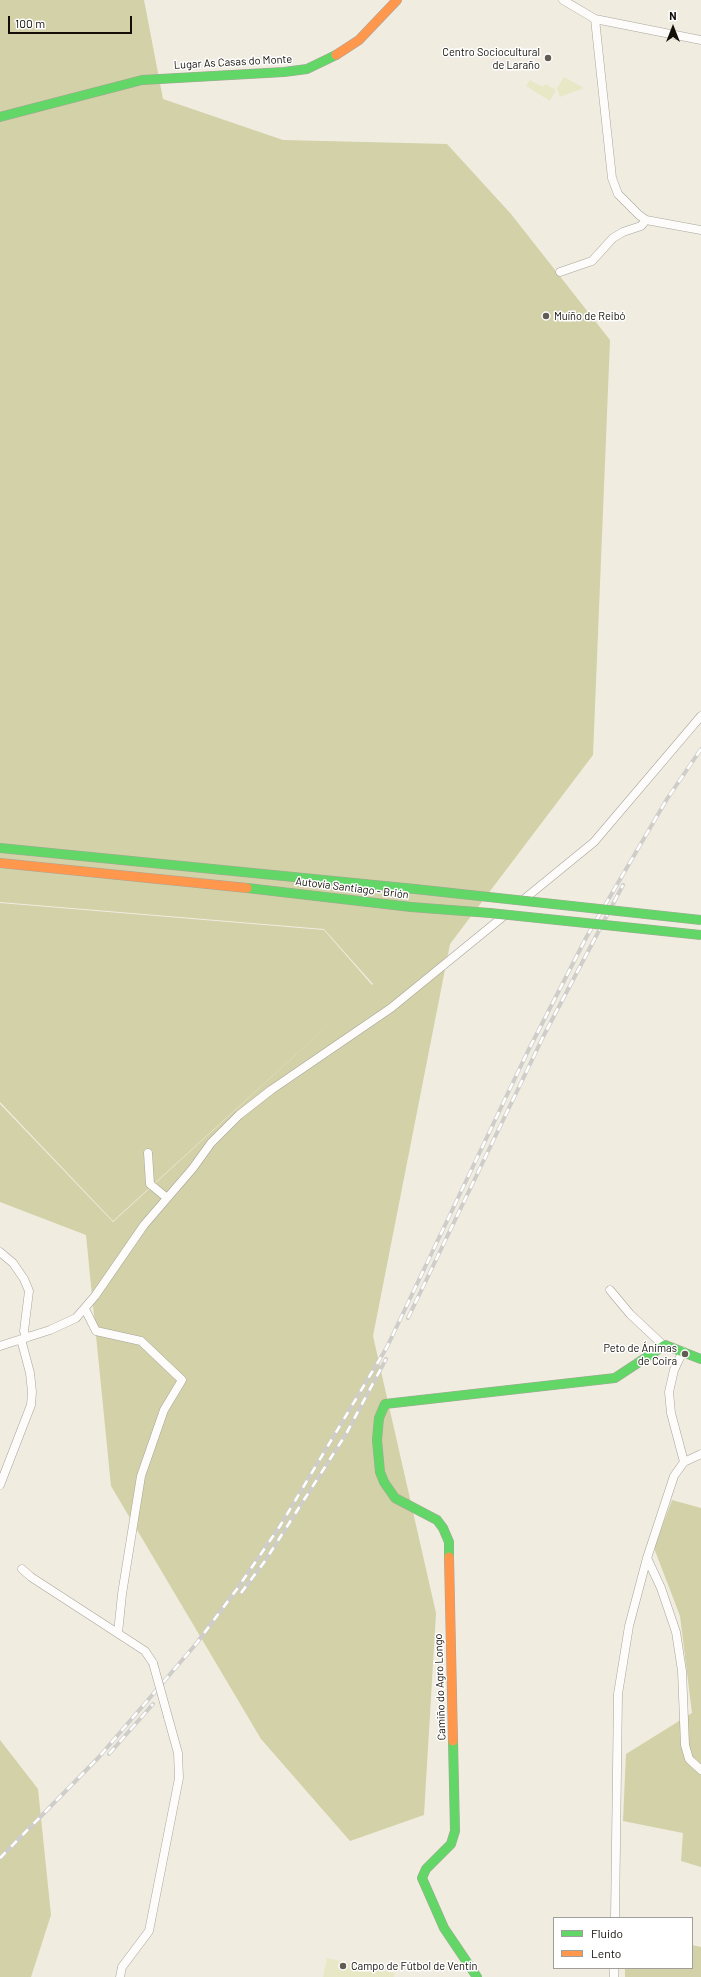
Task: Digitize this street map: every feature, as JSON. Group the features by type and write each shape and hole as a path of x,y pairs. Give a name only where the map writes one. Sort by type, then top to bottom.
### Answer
{"main road":[{"name":"Lugar As Casas do Monte","path":"0,117 142,80 284,72 307,69 331,58 359,40 375,25 397,0"},
{"path":"15,840 38,843 76,855"},
{"name":"Autovía Santiago - Brión","path":"0,848 415,889 701,920"},
{"name":"Autovía Santiago - Brión","path":"0,863 410,907 701,935"},
{"path":"8,874 71,877 93,872"},
{"path":"663,1345 667,1345 701,1358"},
{"name":"Camiño do Agro Longo","path":"477,1977 444,1928 422,1878 426,1869 451,1844 456,1831 449,1542 443,1528 437,1520 395,1498 384,1482 380,1472 378,1426 386,1404 615,1378 663,1345"}],"street":[{"path":"563,0 595,19 701,40"},
{"path":"595,19 612,178 616,190 623,201 646,220 701,230"},
{"path":"560,272 592,261 613,238 623,232 641,226 646,220"},
{"path":"0,1346 66,1324 85,1309 144,1225 211,1143 239,1115 289,1077 391,1008 594,842 701,716"},
{"path":"148,1153 150,1184 167,1198"},
{"path":"0,1252 13,1263 24,1279 29,1291 24,1339 32,1392 31,1405 0,1485"},
{"path":"610,1290 630,1314 663,1345"},
{"path":"85,1309 96,1331 141,1341 182,1380 164,1410 141,1476 122,1594 118,1633"},
{"path":"682,1351 678,1359 669,1392 670,1413 684,1462"},
{"path":"615,1917 618,1694 629,1626 647,1558 674,1476 684,1462 701,1454"},
{"path":"647,1558 661,1588 676,1632 682,1671 685,1745 689,1758 701,1770"},
{"path":"22,1569 31,1577 145,1651 153,1663 178,1753 179,1778 149,1931 127,1960 120,1977"}],"green space":[{"path":"0,0 144,0 163,99 283,140 447,144 511,214 610,340 593,755 450,944 373,1336 436,1613 424,1815 350,1841 261,1739 111,1486 86,1235 0,1202 0,1104 113,1222 373,984 324,929 0,902"},
{"path":"564,77 584,88 560,97 557,88"},
{"path":"530,80 543,87 546,84 556,90 550,101 526,86"},
{"path":"0,903 324,930 372,985 113,1221 0,1102"},
{"path":"672,1500 701,1508 701,1867 681,1861 683,1833 623,1821 626,1754 692,1713 680,1616 654,1548"},
{"path":"0,1740 38,1789 51,1915 31,1977 0,1977"},
{"path":"693,1945 701,1947 701,1977 625,1977 625,1969 693,1969"},
{"name":"Campo de Fútbol de Ventín","path":"327,1958 395,1973 394,1977 323,1977"}],"railway":[{"path":"0,1858 99,1757 196,1644 237,1589 280,1526 387,1347 527,1053 587,936 667,799 701,749"},
{"path":"408,1318 544,1035 623,885"},
{"path":"241,1593 265,1561 346,1434 386,1359"},
{"path":"109,1754 153,1704"}],"traffic: fast":[{"path":"0,117 142,80 284,72 307,69 336,55"},
{"path":"0,848 415,889"},
{"path":"247,888 411,907"},
{"path":"415,889 701,920"},
{"path":"411,907 490,913 701,935"},
{"path":"449,1557 449,1542 443,1528 437,1520 395,1498 384,1482 380,1472 377,1440 379,1418 385,1404 615,1378 665,1345 701,1359"},
{"path":"453,1741 455,1831 451,1844 426,1869 422,1878 444,1928 477,1977"}],"traffic: slow":[{"path":"336,55 359,40 397,0"},
{"path":"0,863 247,888"},
{"path":"449,1557 453,1741"}],"place":[{"name":"Centro Sociocultural de Laraño","path":"548,58"},
{"name":"Muíño de Reibó","path":"546,316"},
{"name":"Peto de Ánimas de Coira","path":"685,1354"},
{"name":"Campo de Fútbol de Ventín","path":"343,1966"}]}
